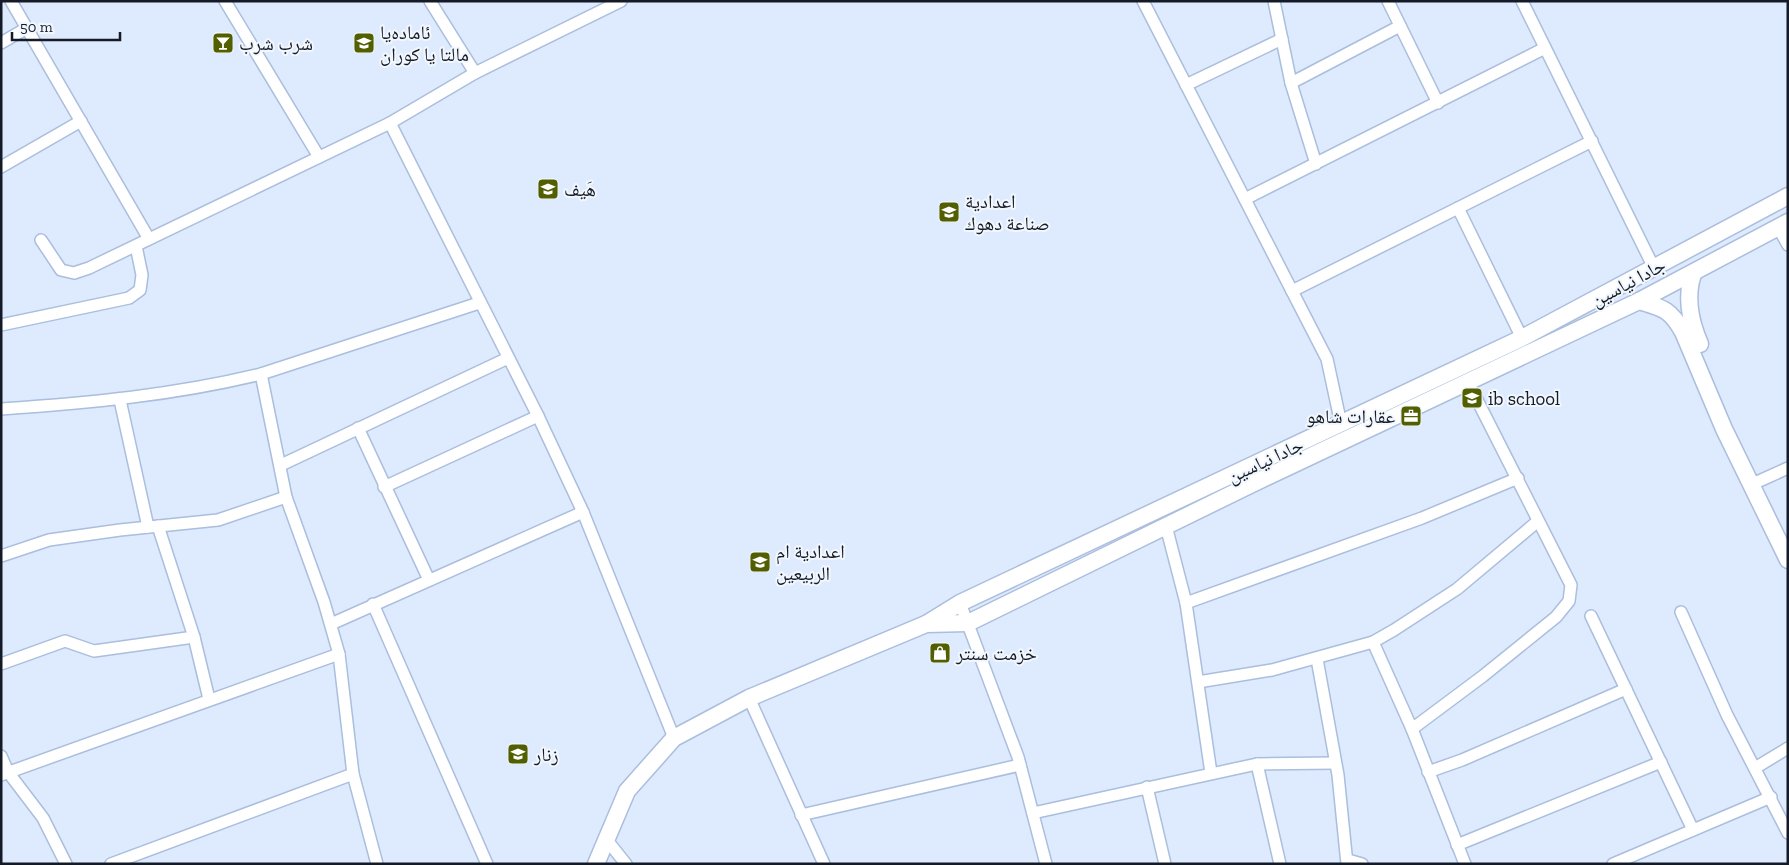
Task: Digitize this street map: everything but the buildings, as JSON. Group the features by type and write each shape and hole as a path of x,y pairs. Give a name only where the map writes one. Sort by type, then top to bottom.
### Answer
{"street":[{"path":"11,1 149,239"},
{"path":"224,1 319,157"},
{"path":"430,1 475,73"},
{"path":"40,240 61,270 74,273 136,246 390,123 475,73 621,1"},
{"path":"1143,1 1327,359 1341,424"},
{"path":"1274,1 1291,83 1316,164"},
{"path":"1388,1 1438,103"},
{"path":"1522,1 1654,268"},
{"path":"1291,83 1400,26"},
{"path":"1,43 27,28"},
{"path":"1186,85 1282,39"},
{"path":"1245,199 1545,48"},
{"path":"1,167 81,121"},
{"path":"390,123 479,303 538,416 583,512 674,738"},
{"path":"1292,291 1592,141"},
{"name":"جادا نیاسین","path":"926,624 960,603 1522,338 1788,196"},
{"path":"1458,208 1522,338"},
{"path":"1783,225 1788,245"},
{"name":"جادا نیاسین","path":"968,624 1166,526 1639,301 1783,225"},
{"path":"1,325 129,298 140,290 142,275 136,246"},
{"path":"1693,274 1689,287 1689,307 1693,328 1757,482 1788,543"},
{"path":"1639,301 1661,307 1671,314 1684,332 1724,429 1788,560"},
{"path":"1671,314 1675,302 1682,302 1689,307"},
{"path":"1,409 120,400 193,389 260,374 479,303"},
{"path":"1500,348 1508,363"},
{"path":"281,465 508,358"},
{"path":"260,374 281,465 286,497 332,624 339,654 353,774 377,864"},
{"path":"1412,729 1527,641 1556,617 1569,601 1571,585 1468,382"},
{"path":"120,400 153,526 194,637 209,699"},
{"path":"384,487 538,416"},
{"path":"358,428 384,487 430,580"},
{"path":"1757,482 1788,468"},
{"path":"1186,604 1422,518 1518,478"},
{"path":"1,556 49,540 153,526 218,520 286,497"},
{"path":"332,624 373,604 583,512"},
{"path":"1198,682 1272,670 1373,642 1456,589 1538,521"},
{"path":"1166,526 1186,604 1211,773"},
{"path":"960,603 1020,765 1046,864"},
{"path":"373,604 487,864"},
{"path":"1681,612 1727,715 1788,833"},
{"path":"1591,616 1693,830"},
{"path":"596,864 627,791 674,738 749,698 926,624 968,624"},
{"path":"1,664 65,641 94,651 194,637"},
{"path":"1373,642 1412,729 1464,864"},
{"path":"5,774 209,699 339,654"},
{"path":"1317,659 1335,763 1348,862 1362,864"},
{"path":"1428,772 1462,760 1626,689"},
{"path":"749,698 824,864"},
{"path":"1755,768 1788,748"},
{"path":"1,756 5,774 43,818 66,864"},
{"path":"1457,844 1661,762"},
{"path":"1032,813 1257,764 1335,763"},
{"path":"1257,764 1280,864"},
{"path":"802,815 1020,765"},
{"path":"111,864 353,774"},
{"path":"1147,787 1165,864"},
{"path":"1613,864 1771,797"},
{"path":"606,839 626,864"}],"place":[{"name":"شرب شرب","path":"223,43"},
{"name":"ئامادەيا مالتا يا كوران","path":"364,43"},
{"name":"هَيف","path":"548,189"},
{"name":"اعدادية صناعة دهوك","path":"949,212"},
{"name":"ib school","path":"1472,398"},
{"name":"عقارات شاهو","path":"1411,416"},
{"name":"اعدادية ام الربيعين","path":"760,562"},
{"name":"خزمت سنتر","path":"940,653"},
{"name":"زنار","path":"518,754"}]}
